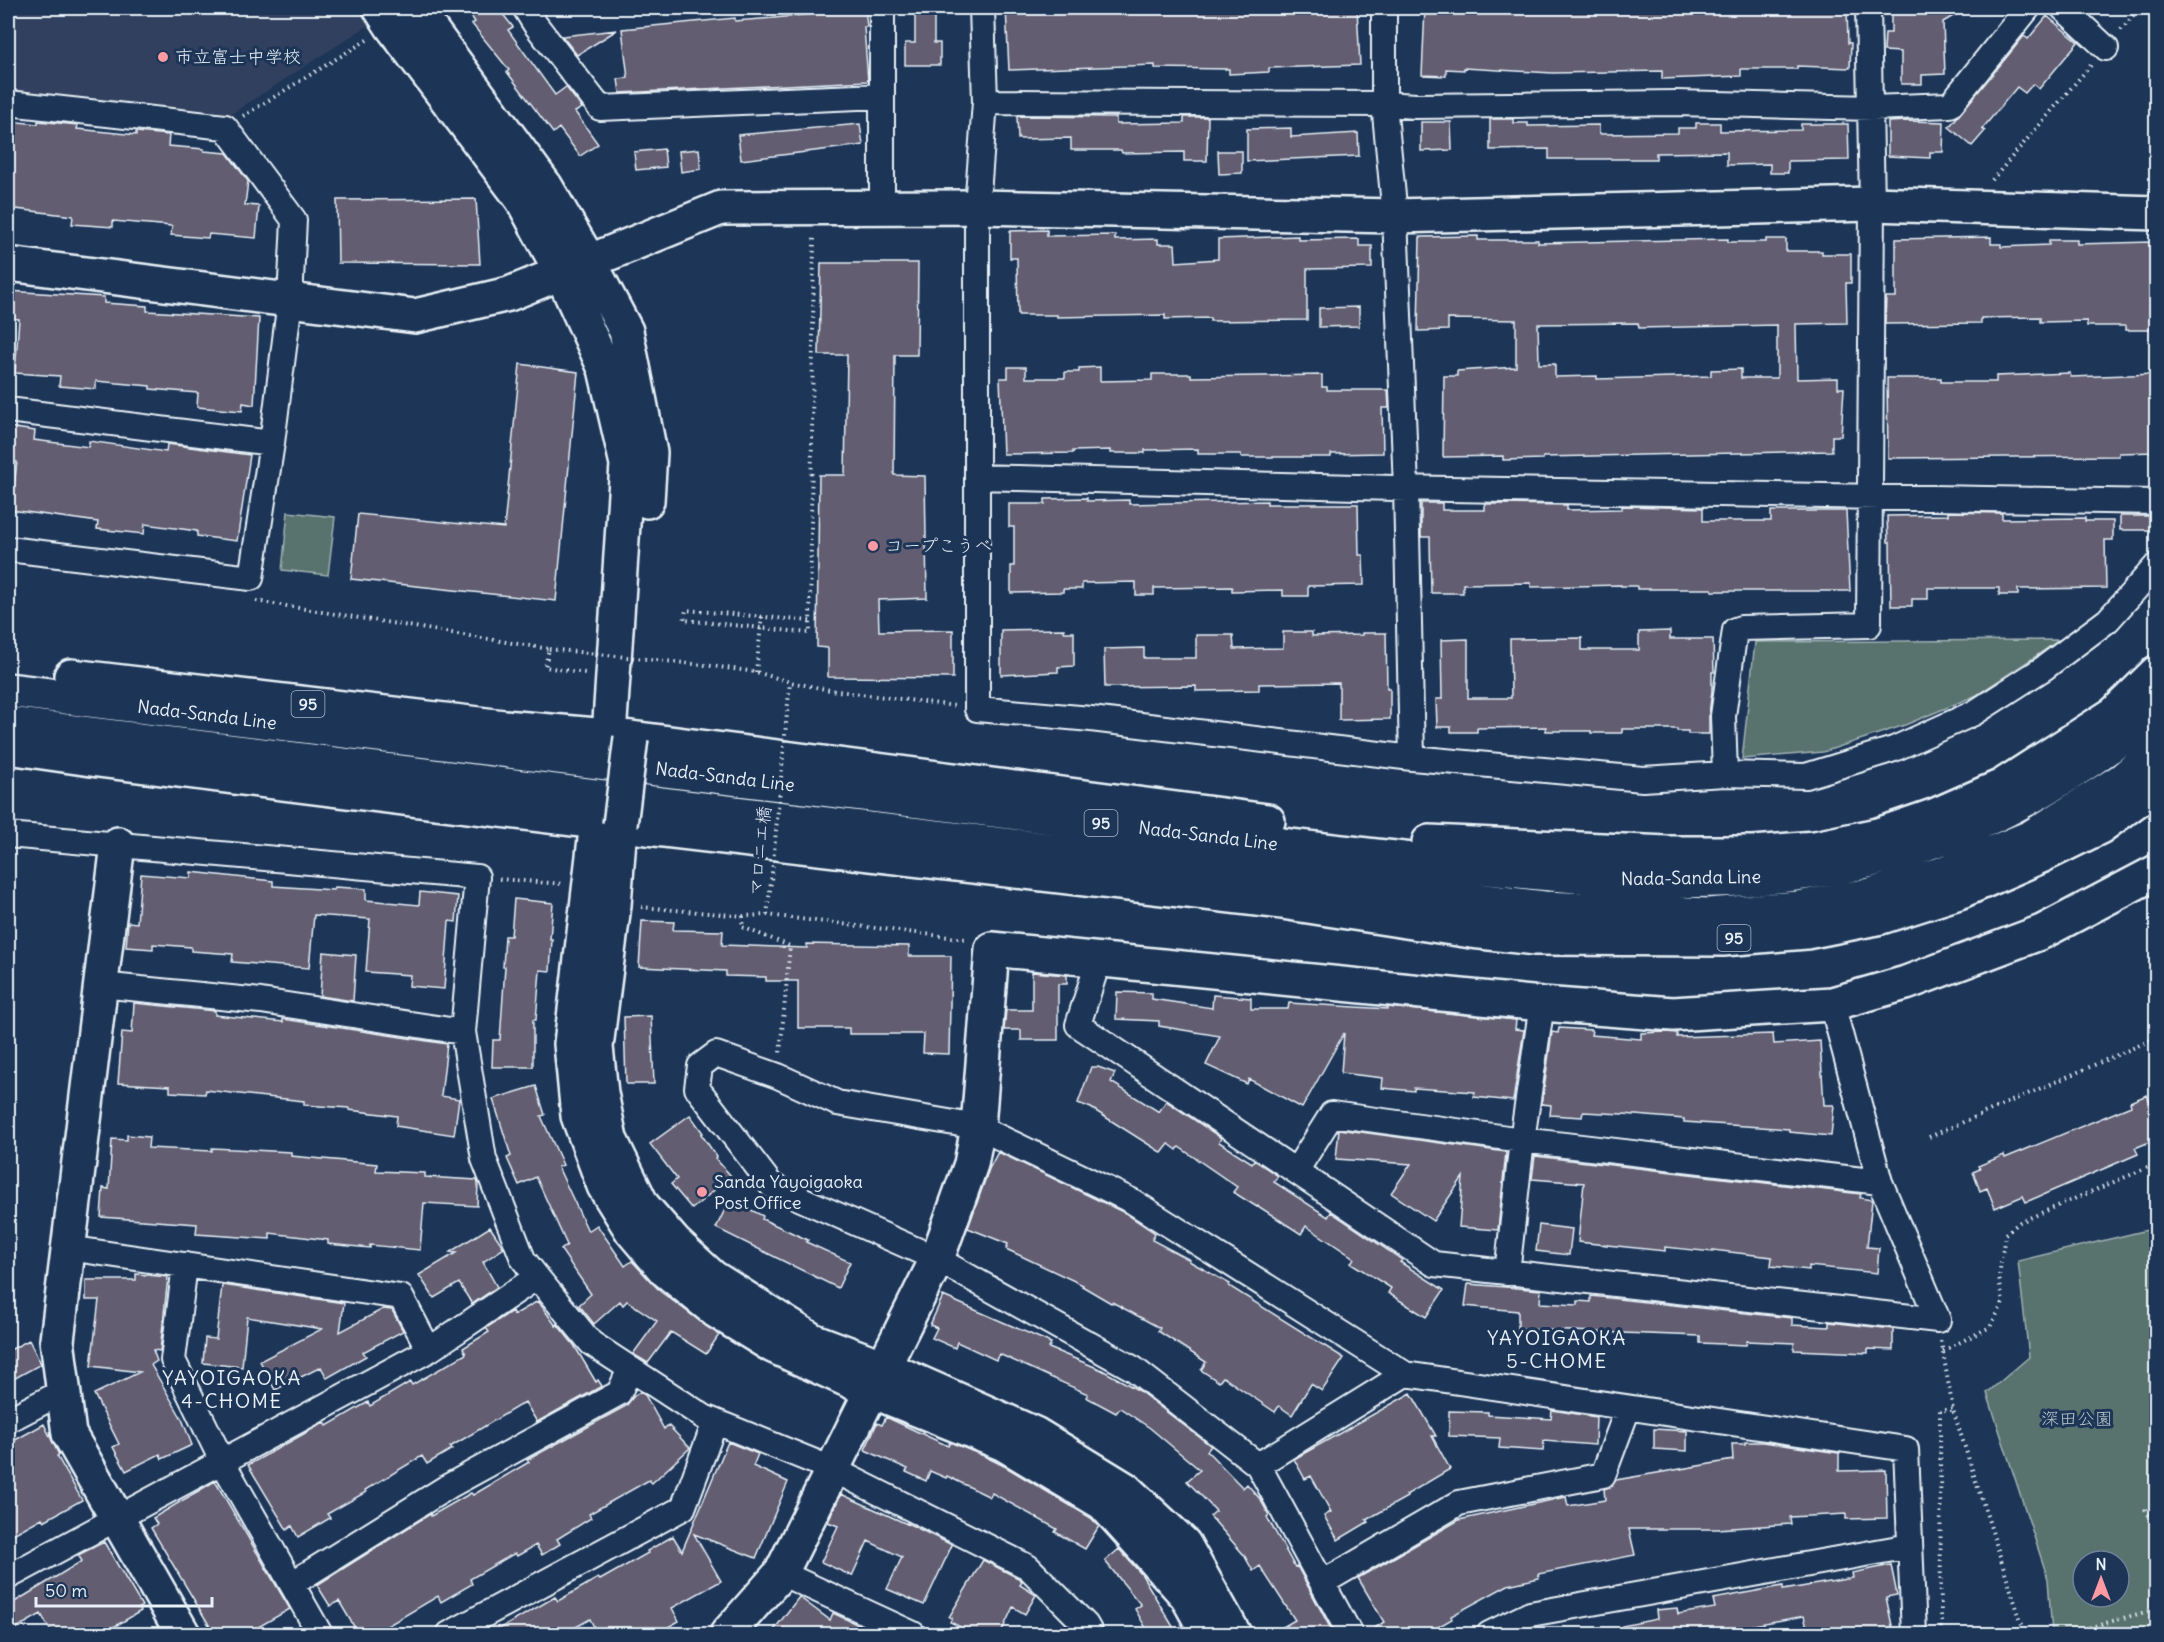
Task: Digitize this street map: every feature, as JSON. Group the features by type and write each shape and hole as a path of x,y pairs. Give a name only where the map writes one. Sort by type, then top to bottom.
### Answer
{"main road":[{"path":"395,14 546,187 575,266 605,369 627,464 613,677 620,737"},
{"path":"8,264 415,316 509,294 721,208 977,207 1395,216 1872,204 2157,213"},
{"path":"575,266 626,332 650,453 620,737 608,823 602,896 596,1047 610,1139 642,1205 675,1243 712,1277 878,1379 1004,1444 1103,1503 1187,1596 1208,1635"},
{"name":"95","path":"8,670 136,682 504,727 620,737 1122,801 1412,841 1597,879"},
{"name":"95","path":"1412,841 1666,853 1754,853 1815,848 1878,835 1936,815 2001,786 2114,714 2157,674"},
{"name":"Nada-Sanda Line","path":"8,690 1354,854 1597,879 1714,881 1808,873 1882,859 1976,826 2073,774 2157,710"},
{"name":"Nada-Sanda Line","path":"8,724 798,821 1544,908 1708,915 1798,908 1870,895 1941,874 2031,837 2122,780 2157,751"},
{"name":"95","path":"8,747 110,762 608,823 1282,902 1471,931 1536,938 1723,939 1806,932 1881,917 1959,892 2100,827 2157,786"},
{"path":"118,844 57,1340 69,1434 181,1634"},
{"path":"727,1635 782,1573 937,1259 970,1164 978,1126 992,949 1542,1004 1673,1014 1832,1004 1906,983 2042,932 2157,872"},
{"name":"95","path":"1282,902 1427,910 1544,908"},
{"path":"878,1379 1035,1434 1125,1489 1184,1544 1234,1635"}],"street":[{"path":"525,8 600,108 881,96"},
{"path":"882,8 882,207"},
{"path":"982,8 985,102 977,207 977,709 1091,719 1412,758 1643,779 1725,774 1806,776 1894,749 1974,713 2044,668 2108,620 2157,566"},
{"path":"1384,8 1384,104 1395,216 1406,488 1412,758"},
{"path":"1725,774 1723,716 1734,630 1869,625 1872,108 1868,8"},
{"path":"985,102 1416,106 1676,103 1872,108 1950,105 2028,8"},
{"path":"2063,8 2106,48"},
{"path":"8,103 225,127 294,220 290,300 272,443 251,578 8,549"},
{"path":"8,410 272,443"},
{"path":"977,477 1406,488 2157,502"},
{"path":"8,835 477,877 463,1032 484,1159 522,1259 591,1343 630,1369 715,1422 832,1469 1028,1567 1086,1625 1091,1635"},
{"path":"1099,959 1078,1025 1434,1264 1938,1320 1880,1182 1832,1004"},
{"path":"100,985 261,1001 463,1032"},
{"path":"1507,1273 1522,1140 1542,1004"},
{"path":"1350,1635 1258,1465 1134,1369 937,1259 772,1186 697,1088 700,1066 716,1054 778,1076 837,1103 978,1126 1132,1201 1405,1374 1906,1449 1914,1635"},
{"path":"1296,1171 1332,1114 1522,1140 1880,1182"},
{"path":"68,1248 401,1297 429,1350"},
{"path":"185,1265 173,1360 222,1461 293,1583 320,1635"},
{"path":"8,1576 429,1350 537,1277"},
{"path":"293,1583 449,1486 619,1393 630,1369"},
{"path":"1258,1465 1405,1374"},
{"path":"8,1420 64,1391"},
{"path":"1322,1583 1459,1503 1604,1475 1628,1408"},
{"path":"449,1635 683,1508 715,1422"},
{"path":"1488,1635 1530,1614 1910,1546"},
{"path":"782,1573 879,1628 913,1635"}],"path":[{"path":"1969,207 2140,8"},
{"path":"225,127 395,14"},
{"path":"810,621 686,610 684,620 810,633 815,208"},
{"path":"246,600 549,649 756,672 830,690 977,709"},
{"path":"756,672 762,616"},
{"path":"549,649 545,667 613,677"},
{"name":"マロニエ橋","path":"767,915 790,682"},
{"path":"477,877 743,916 767,915 966,939 967,951"},
{"path":"743,916 742,927 790,946 778,1076"},
{"path":"1929,1137 2157,1038"},
{"path":"1943,1351 1990,1327 2003,1303 1999,1277 2005,1234 2020,1222 2157,1164"},
{"path":"1938,1320 1953,1410 2025,1635"},
{"path":"1941,1635 1940,1410 1953,1410"},
{"path":"2145,1509 2157,1527"},
{"path":"2066,1635 2157,1609"}],"shaded area":[{"name":"市立富士中学校","path":"8,8 363,8 373,22 225,118 8,92"}],"green space":[{"path":"288,512 335,517 328,575 282,570"},
{"path":"2060,640 1977,695 1905,725 1823,752 1742,759 1755,642"},
{"name":"深田公園","path":"2156,1228 2156,1634 2052,1634 2048,1579 1987,1393 2029,1357 2018,1261"}],"building":[{"path":"466,8 498,8 513,27 508,30 555,95 566,87 582,108 575,112 598,144 580,156 559,128 553,133 507,72 509,70 472,24 475,22"},
{"path":"865,8 868,81 620,93 618,79 628,78 622,29 735,18 735,21 774,18"},
{"path":"1006,8 1357,8 1360,65 1269,68 1269,72 1229,74 1229,69 1155,68 1155,65 1009,70"},
{"path":"1425,8 1847,8 1848,43 1851,43 1850,68 1797,66 1797,69 1741,69 1741,76 1662,79 1662,71 1553,73 1464,68 1464,70 1446,69 1446,76 1422,75"},
{"path":"1891,8 1967,8 1943,22 1945,74 1922,75 1922,84 1901,84 1901,52 1884,51 1885,33 1891,33"},
{"path":"915,11 934,11 934,43 940,43 940,65 905,65 905,43 915,43"},
{"path":"2047,16 2078,42 2039,89 2033,84 2025,93 2017,87 1982,129 1985,131 1972,146 1949,127 2024,36 2028,39"},
{"path":"617,30 577,55 562,36"},
{"path":"1017,116 1116,117 1116,124 1184,123 1184,117 1208,117 1207,161 1184,161 1184,152 1122,153 1121,150 1071,150 1071,138 1018,139"},
{"path":"1490,119 1513,119 1514,123 1528,123 1528,126 1599,125 1599,134 1678,133 1678,128 1696,128 1696,123 1720,123 1720,131 1801,130 1801,124 1848,124 1849,160 1788,161 1788,173 1770,173 1770,164 1727,165 1727,152 1656,153 1656,159 1549,159 1549,149 1490,150"},
{"path":"8,121 78,125 77,129 136,135 136,132 169,135 168,146 227,153 248,181 245,205 259,206 256,238 209,234 208,238 171,235 172,226 113,221 113,227 72,224 73,216 8,208"},
{"path":"1421,122 1451,122 1452,150 1421,151"},
{"path":"1888,122 1944,122 1943,152 1930,152 1930,158 1888,156"},
{"path":"860,124 863,145 741,160 738,135"},
{"path":"1291,128 1291,137 1358,133 1359,156 1247,161 1247,129"},
{"path":"664,149 666,167 636,170 634,152"},
{"path":"699,149 701,169 681,172 679,151"},
{"path":"1218,151 1242,151 1242,173 1219,174"},
{"path":"476,199 480,264 338,263 337,200"},
{"path":"1047,230 1047,236 1115,235 1115,240 1158,239 1158,244 1175,244 1176,262 1218,259 1218,239 1298,236 1298,240 1359,239 1359,246 1372,246 1372,268 1307,269 1307,320 1210,321 1210,318 1165,319 1165,315 1057,317 1057,315 1018,315 1017,258 1010,258 1010,231"},
{"path":"1478,236 1478,240 1538,240 1538,243 1728,239 1728,242 1766,242 1766,239 1786,239 1786,251 1851,254 1851,283 1846,283 1847,323 1796,324 1797,379 1838,378 1838,388 1844,388 1841,436 1832,436 1832,451 1543,457 1543,459 1503,460 1503,456 1443,457 1444,376 1457,376 1457,371 1516,367 1516,320 1448,319 1448,330 1418,331 1420,237","holes":["1638,323 1639,328 1777,325 1777,378 1741,378 1741,369 1711,370 1711,376 1597,379 1597,376 1555,377 1555,364 1539,364 1538,324"]},
{"path":"1991,237 1991,244 2001,244 2001,247 2049,245 2049,240 2077,240 2077,244 2151,242 2151,298 2157,298 2157,330 2126,330 2126,326 2087,326 2087,321 2040,322 2040,317 1981,318 1981,323 1885,324 1886,297 1896,297 1896,239"},
{"path":"821,263 918,263 917,355 895,355 894,475 925,476 927,598 878,600 879,631 953,630 953,678 828,677 828,648 817,647 819,475 845,475 847,355 819,355"},
{"path":"8,291 104,297 104,303 147,306 147,311 259,318 254,405 243,403 242,411 197,407 198,393 96,381 96,389 59,386 60,376 15,373 19,319 8,318"},
{"path":"1359,307 1359,326 1319,327 1319,308"},
{"path":"520,364 578,372 556,601 351,579 358,514 504,528"},
{"path":"1008,367 1026,367 1026,378 1065,378 1065,372 1079,372 1079,368 1100,367 1100,381 1152,380 1152,374 1191,374 1191,377 1322,375 1322,387 1327,387 1327,390 1388,390 1389,408 1382,408 1383,453 1331,454 1331,457 1241,457 1241,454 1198,454 1198,449 1145,450 1145,453 1110,453 1110,450 1003,454 1000,378 1008,378"},
{"path":"2070,373 2071,377 2157,374 2157,452 2119,453 2119,456 1888,458 1887,378 1941,378 1941,382 1996,382 1996,376"},
{"path":"8,427 35,431 34,440 89,447 89,441 166,452 167,444 250,455 237,541 197,536 197,531 145,524 144,534 97,529 98,522 11,510 17,462 8,461"},
{"path":"1087,498 1087,501 1129,500 1129,504 1267,501 1267,504 1358,504 1359,555 1363,555 1364,585 1308,586 1308,596 1283,596 1283,590 1232,591 1232,587 1154,588 1154,595 1136,595 1136,582 1082,583 1082,589 1063,589 1063,592 1011,593 1014,527 1009,527 1009,504 1045,504 1045,499"},
{"path":"1421,503 1442,503 1442,510 1485,510 1485,504 1567,505 1567,510 1622,509 1622,506 1703,508 1703,521 1771,521 1771,511 1846,511 1850,591 1712,591 1712,589 1637,589 1637,586 1621,585 1531,587 1531,583 1463,584 1463,593 1431,593 1430,537 1421,537"},
{"path":"1948,512 2002,513 2002,519 2085,518 2085,521 2113,521 2113,540 2105,540 2106,588 2018,589 2018,595 1999,595 1999,588 1928,588 1928,599 1912,599 1912,606 1891,606 1890,542 1888,542 1887,516 1948,515"},
{"path":"2120,516 2157,516 2157,530 2120,530"},
{"path":"1064,629 1064,632 1074,632 1074,666 1058,667 1058,672 1001,675 1001,630"},
{"path":"1670,631 1670,639 1713,639 1714,672 1712,672 1709,734 1688,734 1688,731 1677,731 1677,729 1622,729 1622,733 1591,733 1591,731 1546,731 1546,727 1477,728 1477,732 1451,732 1451,727 1437,727 1436,699 1442,699 1441,640 1468,639 1468,698 1511,698 1510,639 1582,638 1582,650 1639,650 1639,632"},
{"path":"1283,632 1312,632 1312,636 1386,633 1390,719 1339,720 1339,683 1259,684 1259,690 1196,691 1196,686 1105,687 1104,649 1144,648 1144,658 1196,658 1196,635 1233,635 1234,649 1283,648"},
{"path":"191,872 273,881 273,886 334,890 335,887 366,889 366,900 419,905 420,892 458,896 456,922 449,921 444,989 409,986 410,975 366,972 370,919 314,915 309,968 232,962 233,954 191,951 191,947 153,944 153,949 126,947 128,922 137,923 141,874 191,878"},
{"path":"514,899 553,903 550,971 540,970 536,1020 533,1020 533,1067 492,1067 493,1040 500,1040 505,936 511,936"},
{"path":"642,921 674,922 673,930 723,931 722,945 807,948 807,944 909,946 909,956 951,956 949,1054 923,1053 924,1034 849,1034 849,1028 798,1028 798,981 766,981 766,977 726,976 726,971 639,967"},
{"path":"323,952 356,955 353,1001 320,996"},
{"path":"1032,972 1067,975 1067,984 1058,984 1058,1040 1021,1040 1021,1030 1004,1030 1006,1010 1032,1010"},
{"path":"1117,992 1152,993 1152,999 1212,1008 1213,995 1251,998 1251,1009 1288,1009 1289,1003 1388,1009 1388,1007 1516,1020 1515,1029 1524,1030 1513,1101 1474,1097 1475,1092 1382,1088 1383,1078 1341,1073 1344,1033 1302,1108 1249,1079 1247,1084 1206,1065 1220,1036 1159,1026 1159,1021 1116,1019"},
{"path":"134,1003 215,1011 215,1015 283,1022 283,1019 447,1044 441,1096 459,1099 454,1135 396,1126 397,1116 349,1110 349,1108 304,1105 304,1101 206,1090 205,1094 170,1092 170,1086 118,1083 122,1032 132,1033"},
{"path":"651,1016 654,1084 626,1084 624,1017"},
{"path":"1559,1028 1592,1030 1591,1035 1641,1039 1641,1033 1666,1032 1677,1033 1677,1037 1773,1034 1774,1044 1820,1041 1824,1105 1834,1105 1831,1136 1789,1132 1789,1129 1684,1122 1684,1119 1623,1114 1583,1112 1582,1117 1550,1115 1551,1105 1542,1104 1552,1032 1558,1033"},
{"path":"1091,1067 1115,1073 1111,1082 1159,1112 1166,1101 1221,1138 1219,1142 1252,1163 1254,1160 1278,1176 1274,1182 1328,1217 1331,1212 1402,1260 1400,1262 1444,1290 1426,1317 1388,1293 1391,1288 1351,1263 1354,1258 1306,1226 1301,1234 1233,1192 1237,1187 1179,1147 1177,1150 1169,1144 1162,1153 1091,1108 1078,1103"},
{"path":"536,1086 545,1115 541,1116 563,1165 558,1167 588,1231 597,1225 625,1266 632,1261 661,1292 719,1335 706,1354 671,1332 648,1363 633,1354 657,1321 627,1301 623,1305 620,1301 594,1324 579,1305 591,1294 561,1250 567,1245 536,1177 519,1185 507,1158 511,1156 493,1099"},
{"path":"2147,1095 2157,1118 2157,1139 2135,1148 2138,1154 2026,1202 2023,1196 1995,1208 1987,1188 1980,1191 1973,1172 1980,1169 1978,1166 2004,1155 2005,1158 2131,1106 2130,1102"},
{"path":"690,1115 717,1157 715,1158 731,1176 692,1209 671,1184 677,1179 650,1144"},
{"path":"1339,1129 1506,1152 1498,1230 1459,1227 1463,1177 1433,1221 1391,1193 1411,1164 1336,1159"},
{"path":"127,1135 149,1137 148,1148 291,1152 291,1156 377,1164 376,1171 425,1173 425,1177 477,1180 477,1206 424,1203 420,1250 328,1244 328,1240 270,1233 270,1239 196,1234 197,1224 101,1217 103,1188 109,1189 112,1139 127,1140"},
{"path":"998,1152 1125,1213 1155,1233 1152,1240 1230,1284 1229,1286 1344,1358 1322,1391 1311,1384 1292,1415 1279,1406 1275,1412 1223,1377 1219,1382 1201,1370 1206,1362 1158,1331 1160,1328 1111,1303 1083,1285 1006,1249 1008,1244 968,1228 989,1169"},
{"path":"1535,1156 1861,1194 1860,1198 1872,1200 1867,1247 1879,1248 1877,1273 1809,1266 1809,1270 1771,1266 1772,1257 1713,1250 1713,1252 1665,1247 1665,1251 1578,1242 1584,1183 1532,1179"},
{"path":"730,1199 763,1216 762,1219 850,1262 838,1288 716,1228"},
{"path":"1539,1225 1572,1229 1569,1255 1536,1251"},
{"path":"490,1227 504,1248 483,1262 497,1287 472,1304 459,1283 434,1298 419,1275 456,1253 450,1252"},
{"path":"136,1274 168,1277 160,1351 153,1350 157,1361 151,1365 182,1419 192,1445 162,1459 160,1454 126,1471 113,1447 119,1444 94,1394 140,1372 91,1366 99,1300 86,1300 86,1280 136,1280"},
{"path":"1468,1284 1541,1290 1540,1303 1578,1305 1578,1301 1591,1302 1591,1296 1792,1318 1792,1325 1829,1327 1829,1322 1893,1329 1893,1350 1868,1349 1868,1353 1794,1350 1794,1343 1747,1341 1746,1345 1700,1343 1700,1336 1518,1329 1518,1311 1465,1306"},
{"path":"222,1285 344,1303 340,1332 383,1309 392,1310 403,1331 363,1352 366,1356 327,1378 321,1367 275,1390 260,1361 322,1329 247,1317 242,1367 203,1363 205,1338 216,1339"},
{"path":"943,1296 1051,1343 1049,1348 1102,1370 1138,1390 1211,1446 1207,1451 1243,1488 1247,1484 1260,1499 1269,1515 1267,1517 1295,1567 1297,1566 1334,1635 1269,1635 1295,1620 1260,1566 1253,1571 1244,1555 1210,1516 1216,1511 1187,1481 1200,1470 1150,1428 1120,1408 1116,1413 1086,1397 1088,1394 999,1354 996,1360 957,1342 955,1348 932,1338 937,1328 930,1325"},
{"path":"538,1301 556,1326 557,1324 574,1345 596,1382 598,1380 602,1386 537,1422 525,1402 450,1447 452,1449 427,1464 422,1456 327,1514 330,1518 298,1537 292,1526 287,1530 248,1465 325,1422 327,1426 368,1402 370,1406 410,1382 412,1385 466,1354 463,1348 489,1332 486,1328 512,1311 514,1315"},
{"path":"29,1340 41,1364 8,1382 8,1351"},
{"path":"640,1392 645,1395 664,1429 668,1425 690,1448 652,1483 649,1480 589,1514 591,1518 557,1539 560,1544 542,1555 536,1545 517,1556 515,1553 470,1579 472,1584 441,1602 438,1596 387,1626 392,1635 359,1635 339,1601 330,1606 317,1585 430,1514 431,1516 471,1493 473,1495 529,1462 527,1460 626,1406"},
{"path":"1411,1393 1436,1436 1432,1436 1450,1469 1366,1520 1368,1522 1338,1540 1324,1516 1331,1512 1311,1476 1305,1479 1294,1459"},
{"path":"1552,1410 1596,1417 1595,1445 1544,1441 1543,1451 1499,1448 1500,1438 1449,1436 1449,1411 1488,1412 1488,1415 1551,1419"},
{"path":"886,1417 948,1446 950,1442 1006,1467 1091,1518 1099,1526 1085,1549 1055,1532 1057,1529 992,1493 990,1497 947,1476 946,1478 930,1471 926,1481 906,1472 908,1469 865,1450 877,1423 882,1425"},
{"path":"44,1424 59,1455 57,1456 82,1500 8,1537 8,1444"},
{"path":"1654,1429 1687,1431 1687,1451 1654,1449"},
{"path":"728,1442 758,1454 753,1466 788,1482 756,1558 694,1534 721,1581 672,1608 679,1621 654,1635 598,1635 590,1619 562,1635 489,1635 555,1597 558,1601 598,1578 600,1580 673,1536 682,1551"},
{"path":"1745,1442 1763,1442 1839,1453 1839,1471 1886,1470 1887,1518 1846,1519 1846,1514 1790,1517 1791,1524 1717,1529 1629,1529 1635,1555 1538,1574 1539,1578 1508,1585 1451,1616 1452,1619 1424,1635 1364,1635 1384,1622 1358,1578 1459,1520 1566,1497 1568,1506 1605,1500 1604,1489 1612,1486 1616,1480 1733,1460 1732,1444 1745,1444"},
{"path":"215,1481 290,1609 244,1635 215,1635 151,1528 157,1524 153,1518"},
{"path":"841,1494 952,1545 924,1605 887,1589 902,1557 868,1541 852,1576 821,1562 838,1526 828,1522"},
{"path":"104,1542 142,1606 139,1608 141,1611 100,1635 53,1635 41,1614 8,1633 8,1606 82,1561 78,1555"},
{"path":"1119,1549 1142,1575 1178,1635 1150,1635 1135,1609 1141,1605 1105,1561"},
{"path":"983,1560 1020,1579 1022,1582 1020,1585 1036,1595 1025,1614 1013,1607 1000,1635 977,1635 950,1622 952,1618 949,1617"},
{"path":"1891,1565 1897,1595 1886,1597 1894,1635 1809,1635 1804,1616 1699,1635 1623,1635 1622,1626 1657,1619 1656,1610 1677,1608 1678,1614 1715,1608 1713,1599 1783,1586 1783,1590 1853,1578 1852,1573"},
{"path":"799,1597 830,1620 833,1613 880,1635 770,1635"}],"place":[{"name":"市立富士中学校","path":"163,57"},
{"name":"コープこうべ","path":"873,546"},
{"name":"Sanda Yayoigaoka Post Office","path":"702,1192"}],"district":[{"name":"YAYOIGAOKA 5-CHOME","path":"1557,1350"},
{"name":"YAYOIGAOKA 4-CHOME","path":"232,1390"}]}
